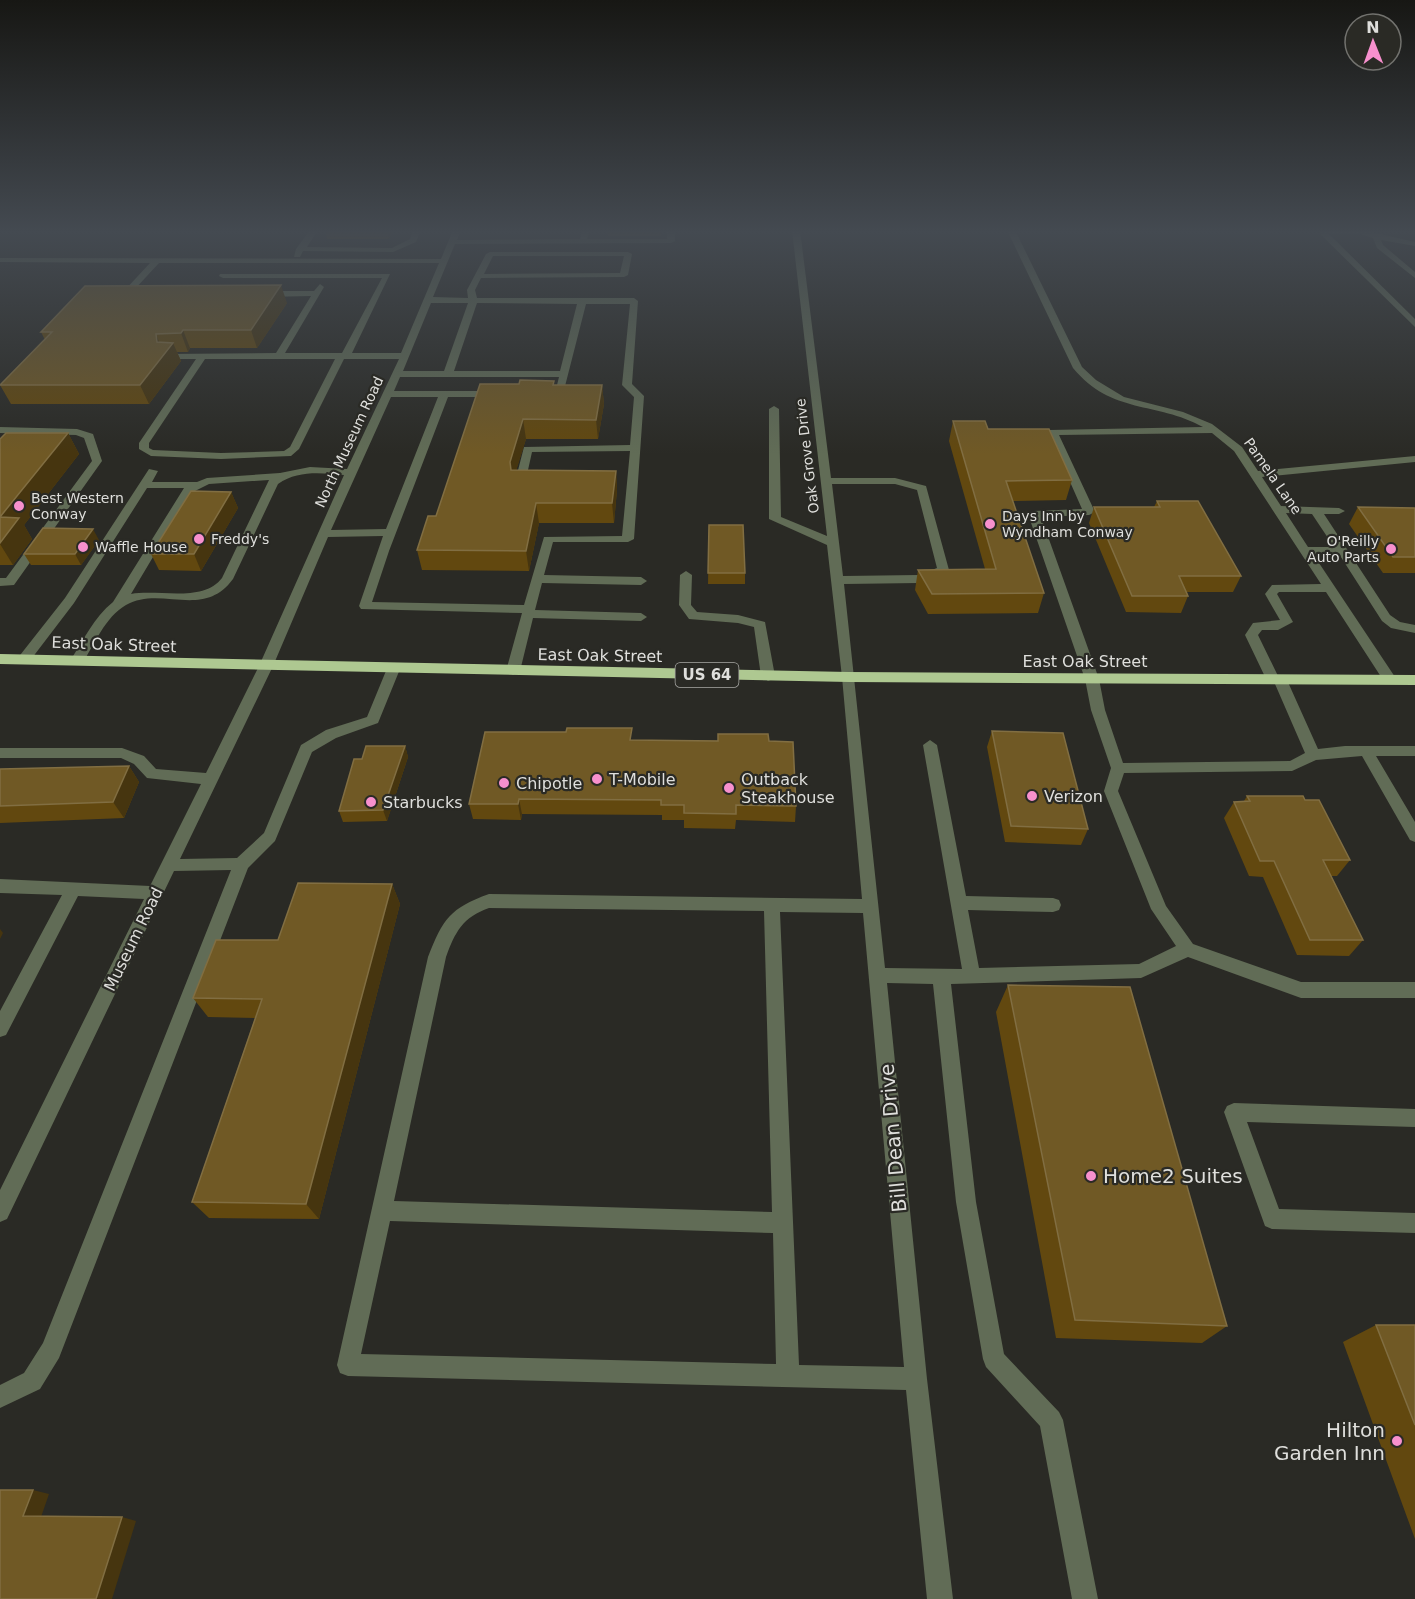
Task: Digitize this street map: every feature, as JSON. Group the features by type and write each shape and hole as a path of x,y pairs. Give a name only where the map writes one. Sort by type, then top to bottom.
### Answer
{"highway":[{"name":"East Oak Street","path":"0,658 768,676 1415,680"}],"street":[{"path":"279,356 309,305"},
{"path":"202,356 144,443 144,449 151,453 221,456 287,454 294,449 371,305"},
{"name":"North Museum Road","path":"266,666 426,305"},
{"path":"448,374 472,305"},
{"path":"537,393 560,392 581,305"},
{"path":"513,671 548,539 628,539 627,482 635,448 639,396 627,385 634,305"},
{"name":"Oak Grove Drive","path":"805,305 849,677"},
{"name":"Pamela Lane","path":"1047,305 1078,368 1092,384 1114,399 1195,419 1216,430 1238,449 1390,680"},
{"path":"1395,305 1415,324"},
{"path":"168,356 404,356"},
{"path":"397,374 564,374"},
{"path":"387,394 513,393"},
{"path":"444,394 390,532 365,606 641,617"},
{"path":"774,409 775,519 833,543"},
{"path":"0,430 77,432 89,436 97,461 10,582 0,582"},
{"path":"1216,430 1053,432 1089,512 1034,514 1092,679 1098,710 1118,768 1111,791 1160,909 1187,949 1301,990 1415,990"},
{"path":"543,482 520,482 528,449 635,448"},
{"path":"1255,474 1415,459"},
{"path":"24,659 70,600 153,471"},
{"path":"77,661 108,614 118,605 187,491 207,481 277,479 301,471 351,472"},
{"path":"118,605 137,597 205,594 218,590 227,579 277,479"},
{"path":"826,481 896,481 922,488 943,570 919,579 837,580"},
{"path":"144,485 199,485"},
{"path":"1278,509 1339,511"},
{"path":"1316,511 1386,618 1396,625 1415,628"},
{"path":"324,534 390,532"},
{"path":"1305,550 1342,551"},
{"path":"686,575 685,605 693,616 738,619 760,625 768,676"},
{"path":"537,579 640,580"},
{"path":"1313,755 1251,635 1258,626 1278,626 1287,622 1271,594 1276,588 1330,588"},
{"name":"Museum Road","path":"0,1212 266,666"},
{"path":"0,1396 32,1381 51,1350 241,864 270,837 306,749 331,734 373,720 393,669"},
{"name":"Bill Dean Drive","path":"849,677 916,1379 940,1599"},
{"path":"930,746 972,976"},
{"path":"1118,768 1292,766 1313,755 1366,751 1415,751"},
{"path":"1366,751 1415,836"},
{"path":"0,753 122,753 139,760 152,774 212,779"},
{"path":"170,865 241,864"},
{"path":"0,886 156,894"},
{"path":"0,1029 74,890"},
{"path":"871,906 489,901 468,908 449,924 438,957 348,1365 916,1379"},
{"path":"959,903 1053,905"},
{"path":"772,905 788,1376"},
{"path":"877,975 941,977 1141,971 1187,949"},
{"path":"941,977 966,1202 994,1359 1051,1420 1085,1599"},
{"path":"1415,1118 1234,1112 1272,1219 1415,1223"},
{"path":"382,1211 783,1223"}],"building":[{"path":"67,305 268,305 251,330 183,330 181,333 156,334 157,342 173,343 140,385 0,385 52,332 41,332"},
{"path":"520,380 554,381 553,385 602,385 596,420 523,419 510,462 511,470 616,471 612,503 536,503 526,551 417,550 428,516 436,516 480,384 519,384"},
{"path":"953,421 985,421 988,429 1049,429 1072,480 1006,481 1044,593 932,594 918,570 996,569"},
{"path":"6,433 68,433 0,517 0,439"},
{"path":"191,491 231,492 194,554 151,554"},
{"path":"1157,501 1198,501 1241,576 1179,576 1188,596 1132,596 1094,507 1160,507"},
{"path":"1358,507 1415,508 1415,557 1393,557"},
{"path":"0,517 19,518 0,543"},
{"path":"709,525 743,525 745,573 708,573"},
{"path":"43,528 93,529 75,554 24,554"},
{"path":"567,728 632,728 630,740 718,741 718,734 768,734 769,741 793,742 796,806 736,805 736,814 684,813 684,805 661,805 661,800 519,799 518,804 469,804 485,732 566,732"},
{"name":"Verizon","path":"992,731 1063,733 1088,829 1011,826"},
{"name":"Starbucks","path":"366,746 405,746 383,810 339,811 354,759 362,759"},
{"path":"129,766 113,802 0,806 0,769"},
{"path":"1247,796 1303,796 1305,800 1319,800 1350,860 1323,860 1363,940 1310,940 1274,861 1260,861 1234,802 1250,801"},
{"path":"298,883 392,884 306,1204 192,1202 262,999 193,998 216,940 278,940"},
{"name":"Home2 Suites","path":"1008,985 1130,987 1227,1326 1075,1320"},
{"path":"1376,1325 1415,1325 1415,1425"},
{"path":"0,1490 33,1490 23,1516 122,1517 96,1599 0,1599"}],"place":[{"name":"Best Western Conway","path":"19,506"},
{"name":"Days Inn by Wyndham Conway","path":"990,524"},
{"name":"Freddy's","path":"199,539"},
{"name":"Waffle House","path":"83,547"},
{"name":"O'Reilly Auto Parts","path":"1391,549"},
{"name":"T-Mobile","path":"597,779"},
{"name":"Chipotle","path":"504,783"},
{"name":"Outback Steakhouse","path":"729,788"},
{"name":"Verizon","path":"1032,796"},
{"name":"Starbucks","path":"371,802"},
{"name":"Home2 Suites","path":"1091,1176"},
{"name":"Hilton Garden Inn","path":"1397,1441"}]}
